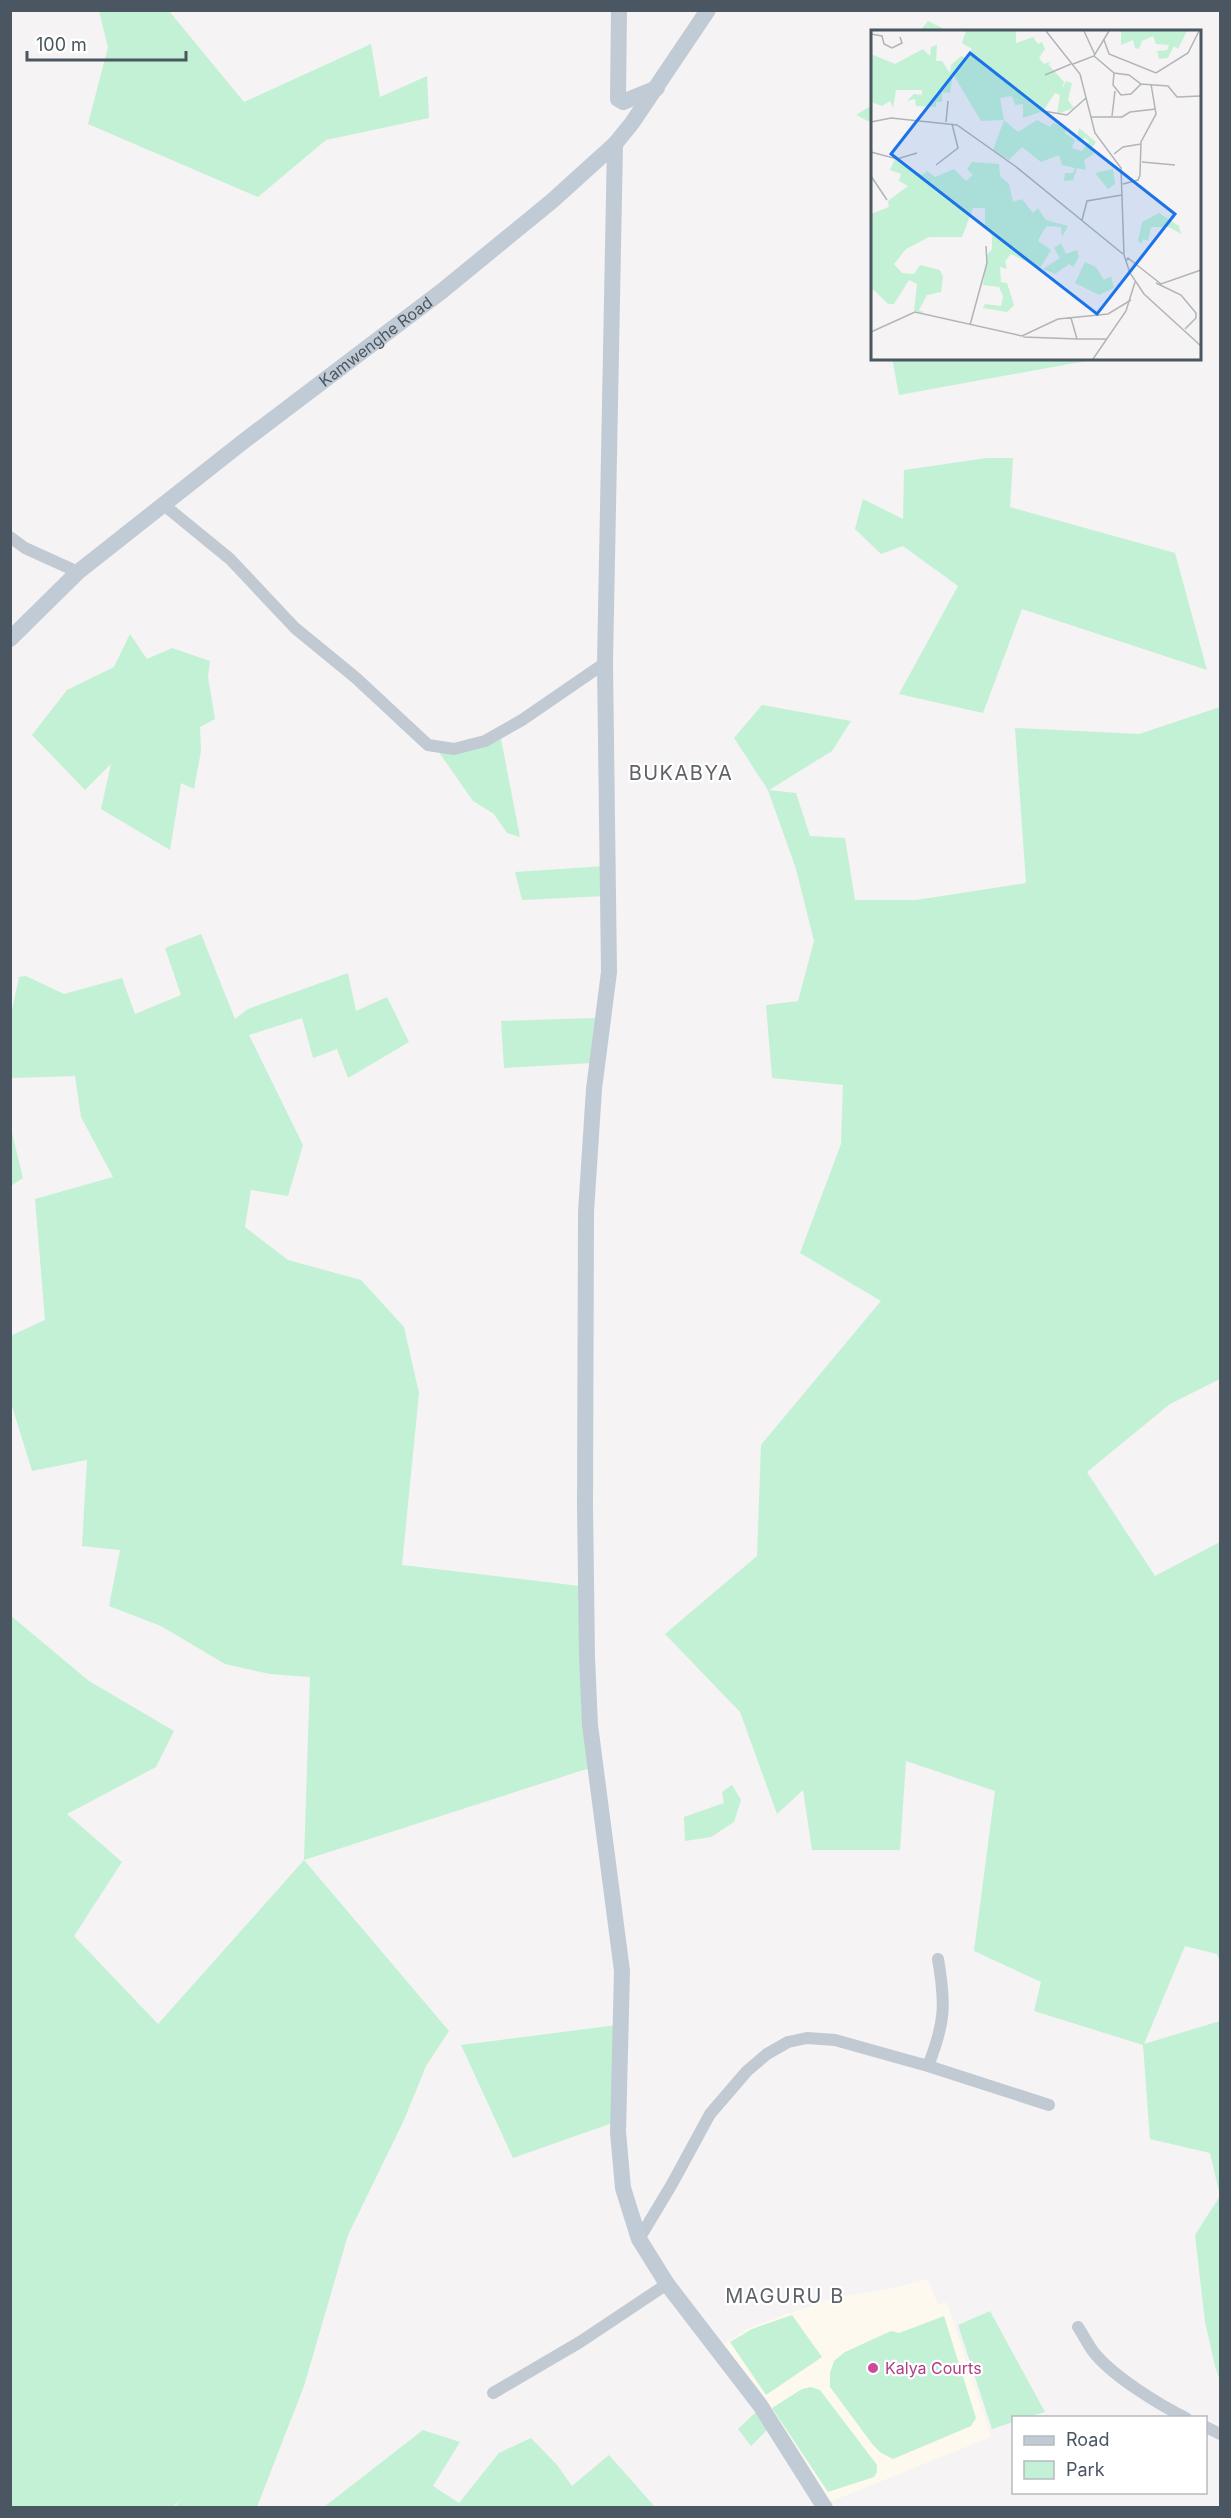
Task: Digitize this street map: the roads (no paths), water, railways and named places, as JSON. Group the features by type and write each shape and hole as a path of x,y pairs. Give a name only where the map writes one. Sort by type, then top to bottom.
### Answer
{"street":[{"path":"619,10 618,99 623,102 658,87"},
{"name":"Kamwenghe Road","path":"10,639 78,572 244,441 442,291 552,201 615,144 658,87 708,10"},
{"path":"615,144 605,663 609,972 594,1089 586,1212 587,1657 595,1772 622,1971 618,2132 620,2155 623,2188 639,2239 667,2284 760,2405 825,2508"},
{"path":"164,505 230,559 296,628 356,678 428,745 454,749 485,741 522,720 605,663"},
{"path":"10,537 25,548 78,572"},
{"path":"928,2066 940,2037 944,2016 943,1988 938,1959"},
{"path":"639,2239 710,2114 747,2071 767,2054 788,2042 807,2038 835,2040 928,2066 1049,2106"},
{"path":"493,2393 580,2342 667,2284"},
{"path":"1078,2327 1102,2361 1137,2389 1183,2416"},
{"path":"1207,2427 1221,2434"}],"place":[{"name":"Kalya Courts","path":"873,2368"}],"district":[{"name":"BUKABYA","path":"681,773"},
{"name":"MAGURU B","path":"785,2296"}]}
